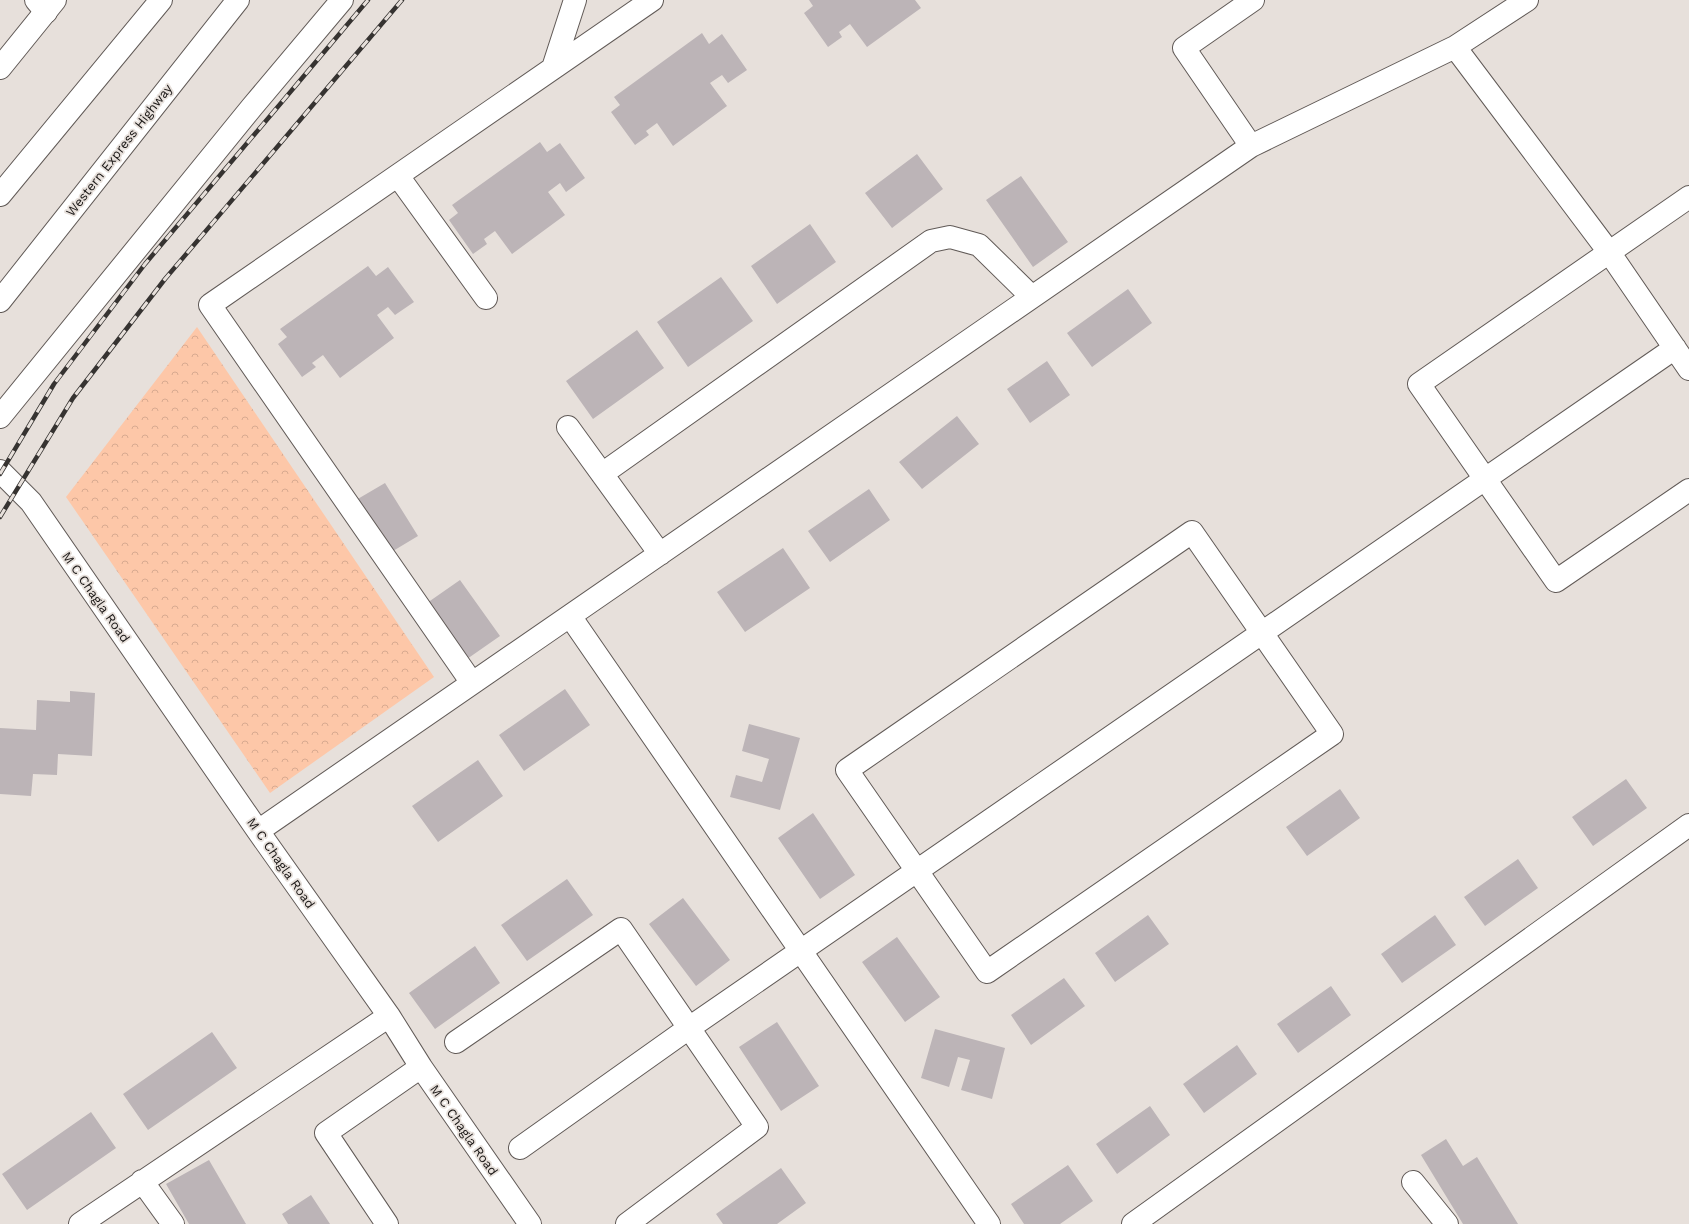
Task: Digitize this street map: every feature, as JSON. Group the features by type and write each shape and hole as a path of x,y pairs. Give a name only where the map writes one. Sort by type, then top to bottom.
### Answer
{"main road":[{"path":"0,195 161,0"},
{"name":"Western Express Highway","path":"0,301 238,0"},
{"path":"0,417 252,107 342,0"},
{"path":"553,68 575,0"},
{"path":"472,683 210,305 652,0"},
{"path":"1251,146 1184,48 1253,0"},
{"path":"258,831 1251,146 1455,47 1527,0"},
{"path":"0,68 46,4"},
{"path":"1455,47 1609,252 1689,368"},
{"path":"398,176 486,298"},
{"path":"1689,197 1419,384 1556,581 1689,490"},
{"path":"602,474 932,241 950,237 979,245 1032,297"},
{"path":"520,1148 689,1028 1675,348"},
{"path":"568,427 660,554"},
{"name":"M C Chagla Road","path":"0,471 31,502 258,831 388,1016 421,1067 530,1224"},
{"path":"1192,532 1332,734 987,972 917,871 847,770 1192,532"},
{"path":"570,616 989,1224"},
{"path":"1133,1224 1689,825"},
{"path":"456,1042 621,929 758,1127 627,1224"},
{"path":"80,1224 388,1016"},
{"path":"387,1224 326,1133 421,1067"},
{"path":"142,1181 173,1224"},
{"path":"1412,1182 1447,1224"}],"green space":[{"path":"197,327 434,677 270,793 66,497"}],"building":[{"path":"809,0 915,0 921,8 867,47 850,24 839,32 842,37 828,47 804,13 813,6"},
{"path":"702,33 709,44 722,34 747,70 728,83 722,75 710,83 727,106 673,146 657,123 646,131 649,135 635,145 611,112 620,105 614,97"},
{"path":"540,142 547,152 560,143 585,178 566,192 560,183 548,192 565,215 512,254 495,231 484,239 487,244 473,254 449,220 458,213 452,205"},
{"path":"917,154 943,189 892,228 865,193"},
{"path":"1021,176 1068,242 1033,267 986,200"},
{"path":"810,224 836,262 777,304 751,266"},
{"path":"368,266 376,276 388,267 414,302 395,315 388,307 377,315 394,338 340,378 323,355 312,363 316,367 302,377 278,344 287,337 280,329"},
{"path":"721,277 753,321 688,367 657,322"},
{"path":"1128,289 1152,323 1092,367 1067,333"},
{"path":"637,330 664,368 593,419 566,381"},
{"path":"1047,361 1070,395 1030,423 1007,389"},
{"path":"957,416 979,444 922,489 899,462"},
{"path":"385,483 418,536 388,554 356,500"},
{"path":"869,489 890,520 830,562 808,531"},
{"path":"783,548 810,588 745,632 717,592"},
{"path":"460,580 500,636 467,659 427,603"},
{"path":"565,689 590,725 524,771 499,735"},
{"path":"70,691 95,693 92,756 58,754 57,775 33,774 31,796 0,794 0,728 36,730 37,700 70,702"},
{"path":"749,724 800,738 780,810 730,797 736,775 762,782 769,759 742,751"},
{"path":"478,760 503,796 438,842 412,806"},
{"path":"1626,779 1647,808 1593,846 1572,817"},
{"path":"1340,789 1360,818 1307,856 1286,827"},
{"path":"813,813 855,875 820,899 778,838"},
{"path":"1518,859 1538,888 1485,926 1464,897"},
{"path":"567,879 593,915 527,961 501,925"},
{"path":"683,898 730,960 696,986 649,924"},
{"path":"1148,915 1169,944 1115,982 1095,953"},
{"path":"1435,915 1456,945 1402,983 1381,954"},
{"path":"897,937 940,997 905,1022 862,962"},
{"path":"475,946 500,983 435,1029 409,993"},
{"path":"1064,978 1085,1006 1031,1045 1011,1015"},
{"path":"1331,986 1351,1015 1298,1053 1277,1024"},
{"path":"777,1022 819,1086 781,1111 739,1047"},
{"path":"935,1029 1005,1048 992,1099 961,1090 970,1060 958,1057 949,1087 921,1078"},
{"path":"212,1032 237,1068 148,1130 123,1094"},
{"path":"1237,1045 1257,1074 1204,1113 1183,1084"},
{"path":"1150,1106 1170,1135 1117,1174 1096,1144"},
{"path":"91,1112 116,1148 27,1210 2,1174"},
{"path":"1446,1139 1463,1166 1477,1157 1518,1224 1463,1224 1421,1155"},
{"path":"209,1160 246,1224 189,1224 166,1184"},
{"path":"1068,1165 1093,1201 1060,1224 1024,1224 1011,1204"},
{"path":"781,1168 806,1203 777,1224 723,1224 716,1214"},
{"path":"311,1195 330,1224 288,1224 282,1214"}],"railway":[{"path":"0,474 54,384 145,264 368,0"},
{"path":"0,517 73,398 165,279 402,0"}]}
